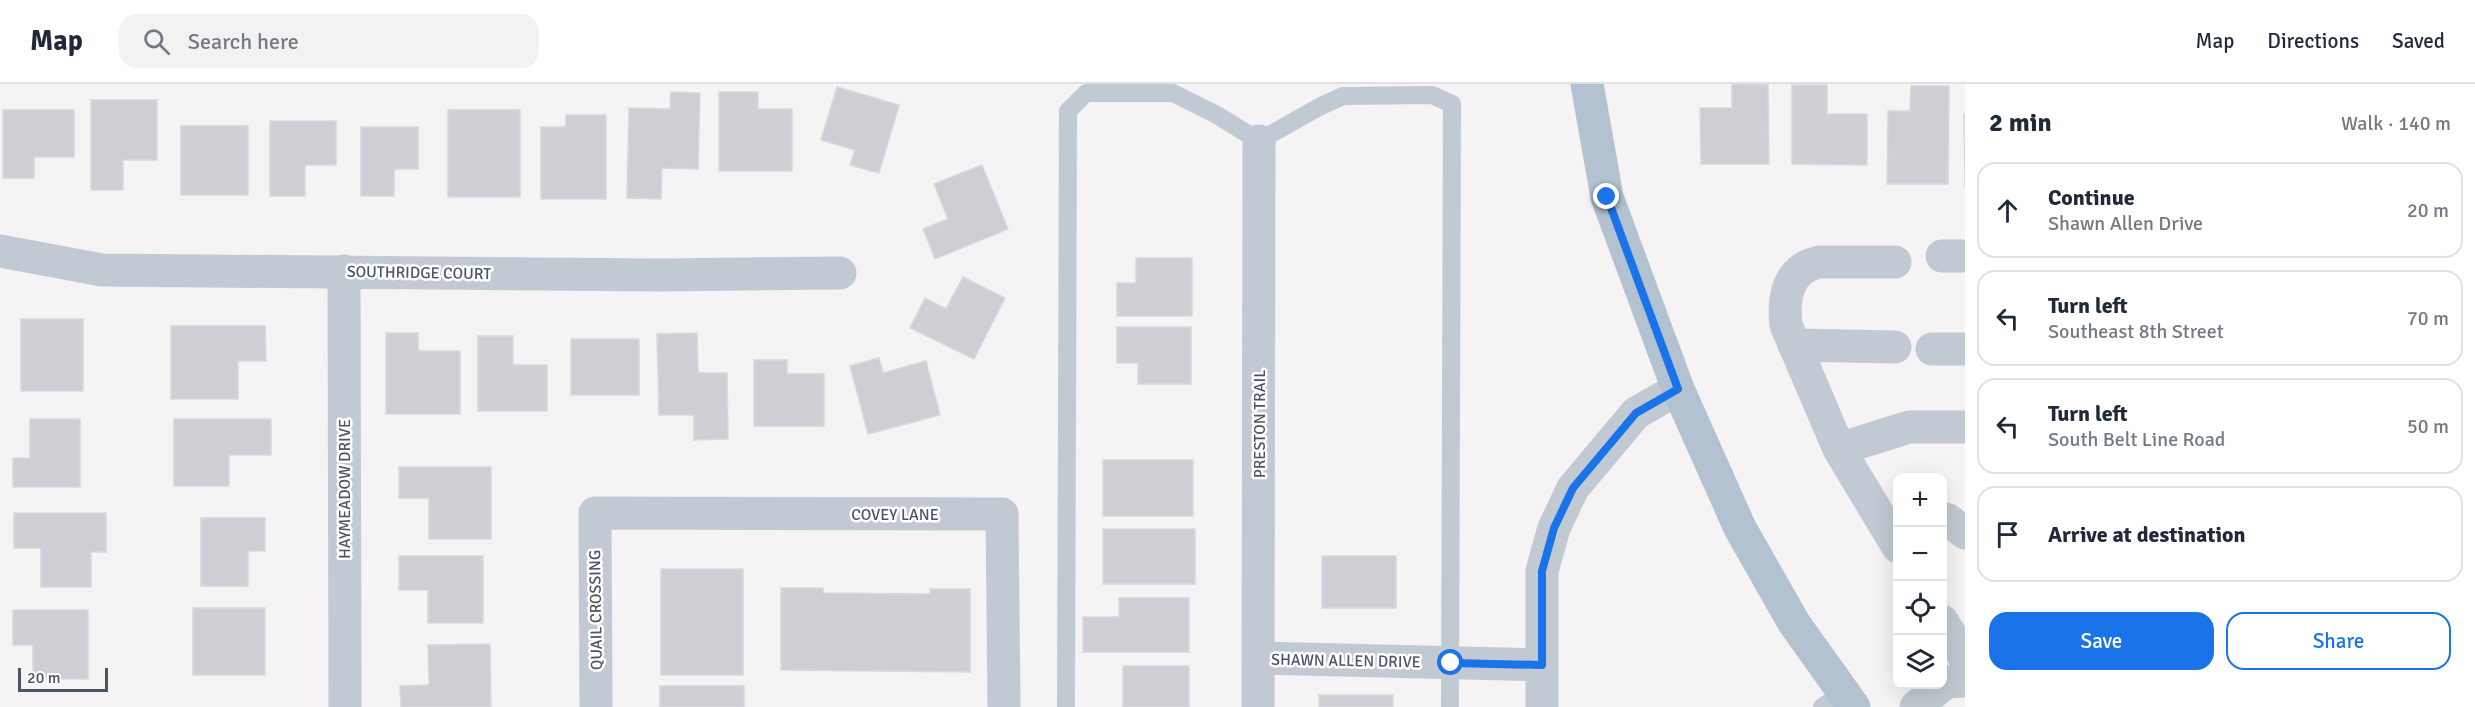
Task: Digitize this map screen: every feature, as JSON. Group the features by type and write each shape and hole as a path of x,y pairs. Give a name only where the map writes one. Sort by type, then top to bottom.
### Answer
{"main road":[{"path":"1587,84 1607,197 1678,389 1740,528 1841,702"}],"street":[{"name":"PRESTON TRAIL","path":"1258,707 1259,141"},
{"name":"SOUTHRIDGE COURT","path":"0,251 102,270 661,275 840,273"},
{"path":"1893,529 1839,449 1786,325 1784,305 1789,284 1801,270 1819,262 1895,262"},
{"name":"HAYMEADOW DRIVE","path":"344,271 345,707"},
{"path":"1794,345 1895,347"},
{"path":"1932,350 1965,349"},
{"path":"1542,707 1542,571 1554,528 1573,488 1636,413 1678,389"},
{"path":"1839,449 1909,427 1965,427"},
{"name":"QUAIL CROSSING","path":"595,513 596,707"},
{"name":"COVEY LANE","path":"595,513 1002,514 1004,707"},
{"path":"1947,520 1965,533"},
{"path":"1947,629 1965,658"},
{"name":"SHAWN ALLEN DRIVE","path":"1258,658 1542,665"},
{"path":"1916,707 1946,682 1965,681"}],"lane":[{"path":"1066,707 1068,111 1086,93 1173,93 1217,115 1259,141 1343,96 1432,95 1452,104 1450,707"}],"building":[{"path":"1732,84 1768,84 1769,164 1701,164 1700,108 1732,108"},
{"path":"1792,85 1827,85 1827,114 1867,114 1867,165 1792,164"},
{"path":"1911,86 1949,86 1948,184 1887,184 1888,111 1910,111"},
{"path":"837,87 899,105 879,173 850,165 855,150 821,140"},
{"path":"671,92 700,93 698,169 662,168 661,199 627,198 629,108 670,109"},
{"path":"719,92 758,92 758,109 792,109 792,171 719,171"},
{"path":"91,100 157,100 157,160 123,160 123,190 91,190"},
{"path":"3,110 74,110 74,157 34,157 34,178 3,178"},
{"path":"448,110 520,110 520,197 448,197"},
{"path":"1964,114 1965,114 1965,188"},
{"path":"566,115 606,115 606,199 541,199 541,127 566,127"},
{"path":"270,121 336,121 336,165 305,165 305,196 270,196"},
{"path":"181,126 248,126 248,195 181,195"},
{"path":"361,127 418,127 418,169 394,169 394,196 361,196"},
{"path":"982,165 1008,229 935,259 923,229 948,219 934,184"},
{"path":"1136,258 1192,258 1192,316 1117,316 1117,283 1136,283"},
{"path":"963,277 1005,298 974,359 910,328 925,298 946,309"},
{"path":"21,319 83,319 83,391 21,391"},
{"path":"171,326 265,326 266,361 238,361 238,399 171,399"},
{"path":"1117,327 1191,327 1191,384 1138,384 1138,363 1117,363"},
{"path":"386,333 418,333 418,351 460,351 460,414 386,414"},
{"path":"697,333 698,373 727,373 728,439 694,440 694,415 659,415 657,334"},
{"path":"478,336 513,336 513,365 547,365 547,411 478,411"},
{"path":"571,339 639,339 639,395 571,395"},
{"path":"879,358 883,373 926,361 940,415 868,434 850,366"},
{"path":"754,360 787,360 787,374 824,374 824,426 754,426"},
{"path":"30,419 80,419 80,487 13,487 13,458 30,458"},
{"path":"174,419 271,419 271,455 229,455 229,486 174,486"},
{"path":"1103,460 1193,460 1193,516 1103,516"},
{"path":"399,467 491,467 491,539 429,539 429,498 399,498"},
{"path":"14,513 106,513 106,552 91,552 91,587 41,587 41,548 14,548"},
{"path":"201,518 265,518 265,551 248,551 248,586 201,586"},
{"path":"1103,529 1195,529 1195,584 1103,584"},
{"path":"399,556 483,556 483,623 428,623 428,590 399,590"},
{"path":"1322,556 1396,556 1396,608 1322,608"},
{"path":"661,569 743,569 743,675 661,675"},
{"path":"781,588 823,588 823,593 930,594 930,589 970,589 970,672 781,670"},
{"path":"1119,598 1189,598 1189,652 1083,652 1083,617 1119,617"},
{"path":"193,608 265,608 265,675 193,675"},
{"path":"13,610 88,610 88,679 33,679 33,645 13,645"},
{"path":"490,644 491,707 401,707 400,686 429,685 428,645"},
{"path":"1123,666 1189,666 1189,707 1123,707"},
{"path":"660,686 744,686 744,707 660,707"},
{"path":"1319,695 1393,695 1393,707 1319,707"}],"route":[{"path":"1451,663 1542,665 1542,571 1554,528 1573,488 1636,413 1678,389 1607,197"}]}
